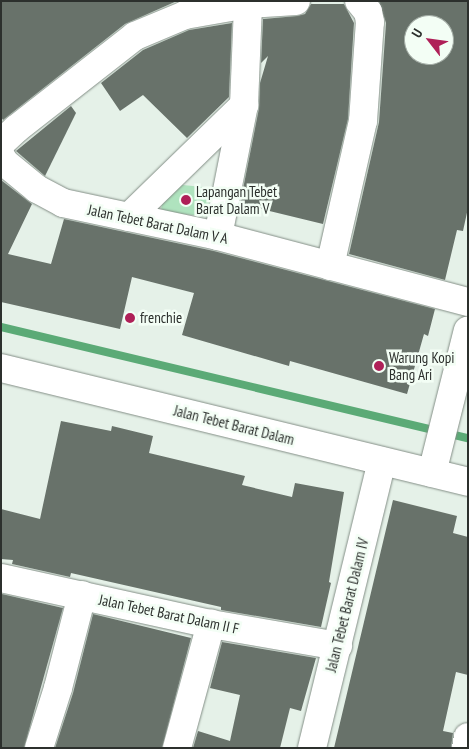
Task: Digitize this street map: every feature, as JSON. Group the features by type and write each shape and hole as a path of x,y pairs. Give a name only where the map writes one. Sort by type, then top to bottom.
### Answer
{"street":[{"path":"1,144 16,129 135,36 185,15 248,4 296,1"},
{"path":"330,266 363,121 370,22 368,12 359,1"},
{"path":"218,236 244,105 248,4"},
{"path":"129,217 244,105"},
{"name":"Jalan Tebet Barat Dalam V A","path":"1,156 4,162 37,189 64,203 218,236 468,302"},
{"path":"432,473 468,330"},
{"name":"Jalan Tebet Barat Dalam","path":"1,368 468,482"},
{"name":"Jalan Tebet Barat Dalam IV","path":"312,748 382,461"},
{"name":"Jalan Tebet Barat Dalam II F","path":"1,578 211,624 338,646"},
{"path":"38,748 58,688 82,595"},
{"path":"178,748 211,624"},
{"path":"466,748 468,737"}],"green space":[{"name":"Lapangan Tebet Barat Dalam V","path":"164,183 212,188 209,217 161,212"}],"building":[{"path":"1,1 177,1 125,24 3,120 1,117"},
{"path":"379,1 468,1 468,208 463,231 457,230 445,280 349,254 379,122 386,23"},
{"path":"311,4 344,4 354,23 348,119 323,224 240,204 259,108 260,83 268,56 261,63 263,19 305,14"},
{"path":"232,23 229,97 187,138 143,95 120,111 101,83 143,50 189,30"},
{"path":"71,106 76,113 45,176 16,151"},
{"path":"1,180 32,204 8,254 51,264 64,219 214,251 435,309 428,336 424,334 407,394 290,361 289,366 182,335 194,293 132,277 120,329 1,302"},
{"path":"61,421 111,431 112,426 153,436 149,453 245,476 242,485 292,497 295,483 344,492 329,582 331,583 321,627 221,610 221,607 71,573 70,577 12,564 13,560 1,559 1,509 40,519"},
{"path":"393,500 457,516 453,533 468,537 468,675 456,672 443,731 453,733 451,748 334,748"},
{"path":"2,594 63,608 24,748 1,748"},
{"path":"93,614 191,638 162,748 55,748 73,693"},
{"path":"222,642 316,658 301,711 290,708 280,748 193,748 198,731 230,741 240,695 210,688"}],"waterway":[{"path":"1,327 468,438"}],"place":[{"name":"Lapangan Tebet Barat Dalam V","path":"186,200"},
{"name":"frenchie","path":"130,318"},
{"name":"Warung Kopi Bang Ari","path":"379,366"}]}
